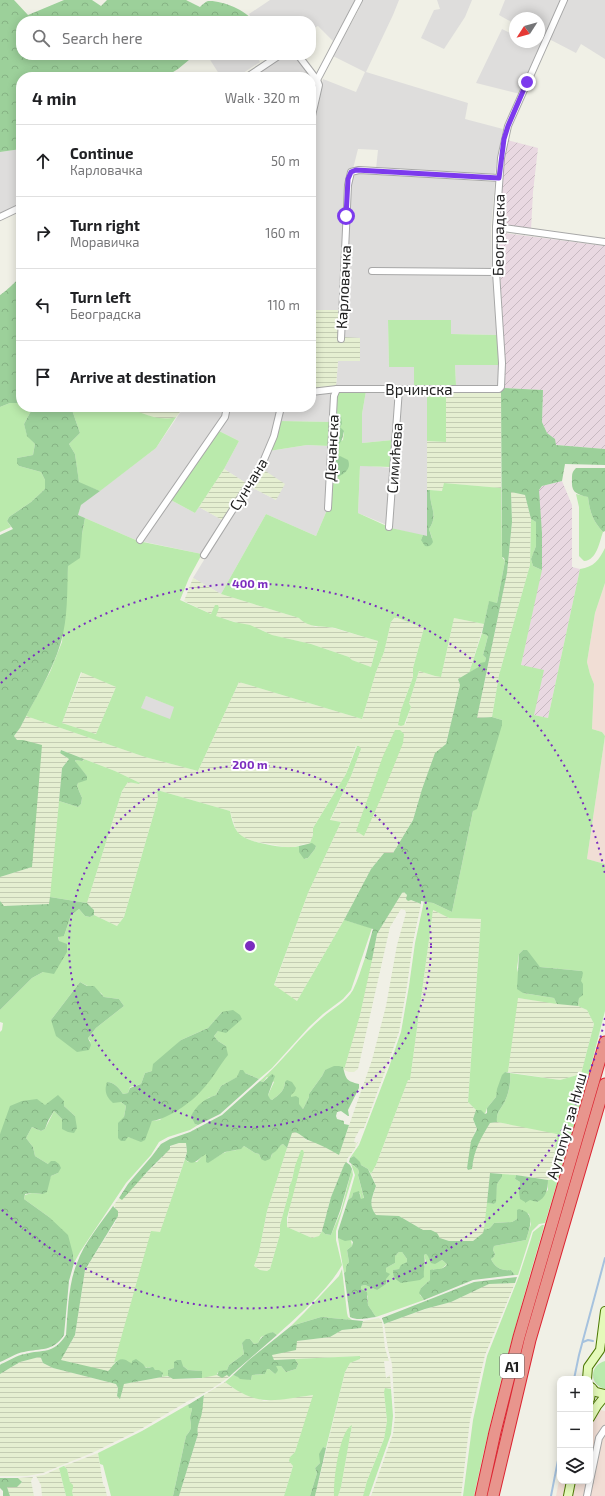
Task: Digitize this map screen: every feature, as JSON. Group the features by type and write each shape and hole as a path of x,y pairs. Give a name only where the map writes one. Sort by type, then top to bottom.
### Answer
{"highway":[{"name":"Аутопут за Ниш","path":"481,1496 509,1377 605,1042"},
{"name":"Аутопут за Ниш","path":"493,1496 530,1340 605,1084"}],"street":[{"path":"316,99 319,85 317,80 359,0"},
{"name":"Београдска","path":"502,363 496,272 496,227 502,152 508,126 564,0"},
{"path":"254,72 272,60"},
{"path":"302,60 311,72"},
{"name":"Карловачка","path":"341,339 348,184 351,172 359,170 499,178"},
{"path":"0,217 16,209"},
{"path":"496,227 605,242"},
{"path":"372,271 496,272"},
{"name":"Врчинска","path":"316,391 337,389 499,389 502,384 502,363"},
{"name":"Дечанска","path":"328,508 334,396 337,389"},
{"name":"Симићева","path":"389,527 399,389"},
{"path":"140,540 225,417 226,412"},
{"name":"Сунчана","path":"204,556 263,462 274,436 280,412"},
{"path":"587,1376 588,1366 598,1354 602,1343 605,1312"},
{"path":"595,1358 605,1354"},
{"path":"593,1389 596,1392 605,1395 593,1413"},
{"path":"593,1467 599,1438 605,1429"},
{"path":"568,1496 570,1484"},
{"path":"587,1496 589,1484"}],"shaded area":[{"path":"270,0 356,0 333,41 318,26 316,27 316,16 250,16 249,14"},
{"path":"362,0 399,0 366,72 468,103 465,119 503,129 494,174 376,169 378,150 358,149 353,169 347,174 346,180 340,310 316,310 316,109 323,79 356,92 365,72 333,56 358,11"},
{"path":"437,0 472,0 465,17 444,49 421,38 434,10 440,9"},
{"path":"505,0 561,0 545,37 545,12 509,12 509,21 499,15"},
{"path":"567,0 605,0 605,59 581,44 576,53 549,39"},
{"path":"502,29 509,32 509,48 540,48 520,94 476,83"},
{"path":"210,60 259,60 260,62 245,72 218,72"},
{"path":"277,60 299,60 307,72 260,72"},
{"path":"507,140 538,148 533,192 531,230 501,225 499,223 503,159"},
{"path":"16,150 16,207 0,214 0,152"},
{"path":"360,173 495,182 491,228 492,269 370,269 370,274 493,274 497,335 451,334 451,320 388,320 389,367 414,367 414,386 336,387 338,361 360,361 343,338 352,178 356,174"},
{"path":"504,233 605,246 605,449 556,445 554,439 547,433 542,422 543,390 504,388 503,325 498,239 500,235"},
{"path":"455,365 500,365 499,384 495,387 456,386"},
{"path":"335,391 332,422 279,421 281,412 316,412 316,393"},
{"path":"366,391 396,392 393,440 362,443 362,414"},
{"path":"404,391 427,391 427,537 391,528 402,393"},
{"path":"181,412 225,412 138,541 78,515 81,505 156,448"},
{"path":"226,412 278,412 272,435 261,460 246,483 224,469 239,441 217,430"},
{"path":"307,445 330,446 327,510 316,536 266,514 221,594 193,578 249,486 276,500 261,468 269,451"},
{"path":"360,465 391,468 387,525 358,513"},
{"path":"562,481 572,505 572,567 580,569 548,718 534,715 521,665 542,567 542,533 538,490 542,486"},
{"path":"169,499 195,513 199,507 224,521 202,554 140,541"},
{"path":"605,583 605,736 602,732 592,729 594,684 587,662 595,613"},
{"path":"146,696 175,707 170,720 140,708"},
{"path":"605,736 605,864 587,859"},
{"path":"593,1409 605,1411 605,1496 556,1496 558,1484 593,1484"}],"green space":[{"path":"0,0 14,0 28,15 64,0 92,0 101,6 107,0 186,0 200,7 207,1 220,2 233,6 249,16 16,16 16,60 189,60 173,72 16,72 16,150 0,152"},
{"path":"16,281 16,403 10,403 0,407 0,295"},
{"path":"316,310 340,310 343,337 360,338 360,361 338,361 336,387 316,389"},
{"path":"388,320 451,320 451,334 497,335 500,365 455,365 456,386 414,386 414,367 389,367"},
{"path":"504,388 543,390 542,422 547,433 555,439 556,445 605,449 605,465 565,464 562,481 542,486 539,490 542,533 542,570 533,566 531,559 536,546 536,522 531,519 525,495 511,492 512,522 507,573 477,718 492,717 502,720 502,725 477,809 473,811 452,912 433,903 421,901 421,904 411,900 408,901 406,899 407,895 404,892 402,893 377,934 372,960 369,960 365,958 373,929 344,920 371,869 384,853 393,853 413,820 435,753 446,744 460,685 458,679 480,666 480,663 485,662 486,658 483,655 488,636 482,633 489,601 497,603 505,561 502,557 501,390"},
{"path":"501,390 501,488 444,483 443,491 427,490 427,441 446,442 446,392"},
{"path":"338,391 366,391 362,414 362,443 393,440 391,467 360,466 358,513 391,528 423,535 421,540 432,538 429,529 433,519 430,490 442,491 444,483 501,488 502,557 505,561 497,603 489,602 484,624 454,618 441,677 419,671 409,703 411,707 404,725 398,725 401,710 413,677 413,668 424,628 395,617 391,622 384,652 376,672 362,719 239,682 198,771 145,757 26,716 50,672 62,642 68,566 82,534 85,518 138,541 202,554 189,578 180,600 211,614 215,605 218,605 219,608 216,616 250,625 272,635 311,644 349,657 352,660 371,667 378,641 335,628 307,624 299,618 221,594 266,514 316,536 327,510 329,511 333,445 343,440 344,432 338,423 336,412","holes":["81,672 116,687 96,734 62,723","146,696 174,707 170,719 141,708"]},
{"path":"427,391 446,392 446,442 427,441"},
{"path":"10,403 16,403 16,412 30,412 24,424 27,435 35,444 33,455 17,458 19,466 41,472 45,480 45,489 31,502 9,517 7,521 11,527 0,532 0,407"},
{"path":"30,412 73,412 80,433 69,444 75,454 79,482 100,491 81,505 78,515 85,518 80,558 68,566 67,604 61,642 53,665 20,728 14,736 17,740 42,745 32,867 0,877 0,535 13,529 7,521 9,517 31,502 45,489 45,480 41,472 19,466 17,463 17,458 33,455 35,444 27,436 24,424"},
{"path":"73,412 138,412 161,418 176,417 156,448 100,491 79,483 75,454 69,444 80,433"},
{"path":"136,412 180,412 176,417 167,420"},
{"path":"336,413 341,416 342,424 340,427 344,431 341,441 336,446 333,445"},
{"path":"279,421 332,422 330,446 307,445 269,451"},
{"path":"217,430 239,441 224,469 195,513 169,499"},
{"path":"340,456 348,460 349,466 346,471 335,479 332,478 332,459"},
{"path":"261,468 285,484 276,500 249,486"},
{"path":"576,468 605,468 605,531 603,532 592,516 588,497 578,494 573,488 572,475"},
{"path":"224,469 246,483 224,521 199,507"},
{"path":"427,490 430,490 433,515 432,524 429,529 433,542 431,545 425,546 421,540 423,535 427,536"},
{"path":"511,492 525,495 531,519 530,565 499,675 492,717 477,718 507,573 512,522"},
{"path":"576,494 588,497 592,516 603,532 595,554 592,558 584,561 579,556 579,507"},
{"path":"531,519 536,522 536,546 531,559 533,566 542,570 521,665 544,670 534,715 548,718 580,569 589,567 596,562 605,548 605,583 595,613 587,662 594,684 592,729 602,732 605,736 587,859 605,864 605,1011 585,1089 545,1223 539,1224 532,1231 518,1275 515,1275 511,1270 505,1270 495,1265 491,1259 495,1254 493,1250 494,1246 526,1240 531,1224 529,1214 517,1210 517,1219 512,1222 494,1223 489,1229 484,1229 487,1203 494,1204 497,1184 502,1177 502,1174 516,1175 515,1179 520,1182 519,1192 537,1202 548,1190 548,1180 551,1180 557,1134 497,1122 497,1115 508,1094 510,1073 560,1080 581,1074 594,1024 587,1010 578,1006 582,971 540,967 523,950 519,954 517,968 523,993 554,998 557,1004 518,998 508,1072 505,1072 496,1097 487,1108 485,1114 479,1110 476,1110 468,1102 481,919 449,918 433,910 410,1080 408,1080 376,1165 371,1174 368,1169 361,1165 354,1156 350,1158 359,1145 401,1032 415,943 424,901 433,903 452,912 473,811 502,720 492,717 499,675 530,565"},
{"path":"193,578 221,594 299,618 316,627 320,626 333,628 378,641 371,667 352,660 349,657 311,644 271,635 262,630 215,616 219,608 215,606 211,614 184,601"},
{"path":"395,617 424,628 413,668 413,677 401,710 405,725 411,707 409,703 419,671 441,677 454,618 484,624 469,673 458,679 460,685 446,744 435,754 422,789 413,820 393,853 384,853 371,869 344,920 297,1001 274,986 308,893 341,822 330,821 351,776 361,749 356,746 346,774 313,828 313,835 309,845 304,844 291,848 253,841 241,836 236,830 230,811 157,790 158,799 124,917 117,926 94,915 94,910 87,903 122,791 128,782 140,783 115,771 61,750 60,753 69,759 62,768 50,904 3,906 0,901 0,877 32,867 23,740 17,740 14,736 26,716 145,757 198,771 239,682 362,719 376,672 384,652 391,622"},
{"path":"482,633 488,636 483,655 486,658 485,663 469,673"},
{"path":"82,672 116,687 96,734 62,723"},
{"path":"395,730 400,730 404,734 403,743 364,836 356,831 383,756"},
{"path":"357,746 359,746 361,749 351,776 330,820 341,822 308,893 274,985 297,1001 344,920 372,928 351,990 343,999 309,1027 272,1068 259,1079 245,1073 221,1086 216,1095 208,1098 195,1124 198,1125 190,1130 168,1137 159,1142 151,1155 126,1183 74,1263 73,1254 49,1217 24,1199 25,1195 32,1193 43,1194 51,1176 58,1173 48,1164 35,1156 33,1147 26,1138 32,1127 41,1131 45,1129 54,1111 62,1119 75,1116 64,1106 45,1105 0,1134 0,1032 2,1030 3,1023 0,1022 0,1010 32,978 43,972 59,941 58,936 64,936 71,915 79,909 85,916 90,917 94,915 117,926 124,917 158,799 157,790 230,811 235,828 242,836 253,841 270,845 287,847 299,846 299,849 305,859 308,858 316,846 309,845 313,835 313,828 346,774","holes":["80,982 101,993 104,997 119,999 124,1006 96,1028 88,1038 91,1042 51,1020","222,1012 218,1031 214,1036 218,1041 226,1046 160,1120 152,1121 141,1141 128,1137 124,1117 126,1106 121,1102 107,1082 114,1084 123,1094 128,1093 130,1087 141,1084 145,1073 152,1071 181,1040 208,1028"]},
{"path":"61,750 84,759 82,761 75,761 87,776 87,780 78,783 77,786 82,798 81,804 78,807 59,801 62,768 69,759 60,753"},
{"path":"84,759 140,783 128,782 122,791 87,903 50,897 59,801 78,807 81,804 82,798 77,786 78,783 87,776 75,762 76,760 83,761"},
{"path":"312,843 316,846 315,849 308,858 304,859 299,852 299,846"},
{"path":"404,892 411,900 421,904 413,942 399,1032 364,1128 360,1129 355,1138 354,1142 357,1143 359,1141 344,1165 331,1197 322,1231 319,1236 312,1238 287,1227 295,1166 280,1225 280,1234 270,1269 267,1271 260,1270 254,1266 259,1252 267,1211 292,1132 301,1134 306,1140 315,1142 339,1154 372,1060 386,1006 397,945 406,913 405,910 401,909 390,927 358,1069 354,1072 349,1072 344,1070 360,1014 377,934"},
{"path":"50,897 87,903 94,910 94,915 90,917 85,916 79,909 71,915 64,936 58,937 59,941 67,944 67,952 54,974 43,972 32,978 0,1010 0,901 4,906 49,904"},
{"path":"433,910 449,918 481,919 468,1102 476,1110 473,1119 477,1129 475,1131 467,1168 468,1170 472,1169 473,1158 478,1142 490,1123 497,1122 557,1133 551,1180 490,1173 484,1233 473,1241 449,1241 440,1238 431,1230 423,1230 399,1216 376,1215 372,1209 371,1202 376,1186 371,1174 376,1165 408,1080 410,1080"},
{"path":"523,950 527,950 540,967 582,971 581,981 583,984 583,995 579,998 578,1006 557,1004 554,998 523,993 517,989 519,954"},
{"path":"365,958 372,960 360,1015 344,1070 343,1067 325,1070 309,1094 303,1109 291,1097 285,1082 283,1090 272,1100 269,1099 268,1095 274,1082 267,1077 263,1082 260,1081 315,1024 350,994 353,990"},
{"path":"80,982 87,986 94,986 104,997 119,999 124,1006 96,1028 88,1038 91,1045 89,1050 77,1052 56,1036 51,1020"},
{"path":"517,998 578,1006 587,1010 594,1024 581,1074 560,1080 508,1072"},
{"path":"233,1010 240,1015 242,1019 226,1033 218,1031 214,1036 218,1041 226,1046 228,1055 206,1086 198,1095 179,1109 165,1117 152,1121 145,1140 141,1142 128,1137 125,1141 121,1141 118,1138 118,1123 124,1117 126,1106 121,1102 113,1103 109,1098 106,1094 107,1082 114,1084 123,1094 128,1093 130,1088 141,1084 145,1073 152,1071 153,1064 181,1040 208,1028 222,1012"},
{"path":"334,1066 343,1067 347,1079 351,1082 359,1084 359,1088 348,1110 349,1116 341,1111 337,1112 337,1119 344,1121 344,1124 349,1125 339,1155 294,1132 292,1133 287,1148 283,1144 281,1145 272,1154 270,1159 265,1161 261,1159 259,1154 244,1146 241,1149 225,1152 208,1163 206,1162 206,1154 191,1163 185,1159 187,1152 186,1143 179,1143 170,1146 170,1149 122,1200 119,1198 128,1184 161,1144 190,1132 222,1115 260,1081 263,1082 272,1074 275,1076 268,1095 272,1100 281,1092 287,1080 292,1082 296,1088 291,1097 296,1096 299,1098 299,1104 303,1109 309,1094 325,1070"},
{"path":"240,1070 243,1070 245,1073 259,1079 220,1114 198,1125 195,1124 191,1116 201,1103 216,1095 221,1086 237,1077"},
{"path":"505,1072 510,1073 509,1087 506,1098 498,1113 497,1122 490,1123 476,1150 472,1169 468,1170 467,1168 471,1141 477,1129 473,1119 476,1110 481,1110 485,1114 487,1113 487,1108 496,1097 502,1075"},
{"path":"58,1095 64,1101 64,1106 75,1116 77,1128 74,1133 62,1129 62,1119 54,1111 45,1129 41,1131 32,1127 26,1138 33,1147 35,1156 48,1164 51,1161 55,1161 61,1168 58,1173 51,1176 47,1192 43,1194 25,1194 24,1199 49,1217 68,1235 74,1263 69,1281 64,1335 51,1347 21,1353 0,1362 0,1134 10,1106 22,1101 37,1099 45,1105"},
{"path":"179,1143 186,1143 187,1152 160,1233 151,1232 113,1368 108,1371 104,1371 61,1360 75,1335 85,1270 116,1221 115,1206 113,1206 119,1198 120,1199 160,1160 171,1146"},
{"path":"283,1144 287,1148 267,1211 259,1252 254,1266 260,1270 267,1271 270,1269 280,1234 280,1225 289,1187 301,1150 303,1150 304,1153 287,1218 287,1227 312,1238 319,1236 322,1231 325,1234 331,1235 341,1211 352,1169 353,1175 336,1231 336,1240 342,1265 329,1284 277,1335 273,1332 261,1337 258,1343 254,1344 250,1339 242,1343 244,1354 229,1365 227,1370 217,1373 217,1375 202,1378 201,1371 188,1370 183,1366 168,1370 168,1376 162,1377 163,1375 150,1367 147,1368 144,1366 117,1361 114,1363 151,1231 160,1232 185,1159 188,1162 197,1162 204,1154 206,1154 206,1161 214,1159 226,1152 238,1150 244,1146 259,1154 261,1159 271,1157 272,1154"},
{"path":"354,1156 361,1165 368,1169 376,1186 371,1204 376,1215 399,1216 423,1230 431,1230 437,1233 440,1238 449,1241 473,1241 483,1233 484,1229 489,1229 494,1223 512,1222 517,1219 517,1210 519,1209 524,1211 530,1217 530,1226 526,1240 494,1246 493,1250 495,1254 491,1259 497,1267 505,1270 511,1270 515,1275 473,1280 424,1300 419,1293 421,1288 430,1280 430,1270 442,1268 447,1264 442,1260 435,1264 431,1263 426,1254 424,1255 424,1277 420,1280 401,1283 395,1278 393,1270 399,1269 401,1265 407,1262 407,1259 402,1252 399,1252 395,1256 395,1263 386,1268 386,1272 390,1274 386,1279 386,1284 377,1290 365,1285 361,1286 361,1289 367,1292 368,1305 376,1317 359,1319 350,1317 344,1273 349,1262 347,1250 352,1246 353,1242 351,1240 345,1241 338,1238 338,1231 348,1200 352,1197 353,1193 359,1191 361,1199 364,1198 358,1175 358,1169 349,1162 350,1158"},
{"path":"346,1162 352,1169 340,1211 331,1235 325,1234 322,1231 331,1197"},
{"path":"351,1164 358,1169 359,1172 358,1175 363,1200 361,1199 360,1193 353,1193 352,1197 348,1200 355,1175"},
{"path":"490,1173 502,1174 502,1177 497,1184 496,1202 494,1204 487,1203"},
{"path":"516,1175 548,1180 547,1190 543,1198 537,1202 530,1200 525,1203 520,1199 520,1182 515,1179"},
{"path":"113,1206 118,1211 118,1216 85,1270 75,1335 61,1360 108,1371 120,1359 132,1363 132,1361 136,1359 146,1368 153,1367 155,1370 159,1370 163,1373 162,1377 124,1384 120,1399 117,1396 118,1388 116,1384 53,1368 43,1363 39,1357 20,1362 0,1374 1,1364 22,1355 47,1350 57,1346 66,1335 70,1289 74,1271 88,1241"},
{"path":"544,1225 543,1230 506,1362 474,1496 463,1496 473,1420 487,1356 519,1276 533,1232"},
{"path":"338,1238 351,1240 352,1246 347,1250 349,1262 344,1273"},
{"path":"399,1252 402,1252 407,1259 407,1262 399,1269 393,1270 423,1269 426,1262 424,1255 426,1254 438,1262 442,1260 447,1264 440,1270 433,1269 430,1280 421,1288 420,1295 424,1300 376,1317 368,1305 368,1296 361,1289 361,1286 365,1285 377,1290 386,1268 395,1263 395,1256"},
{"path":"342,1269 347,1313 348,1317 352,1320 321,1317 291,1326 339,1276"},
{"path":"517,1277 515,1283 489,1284 451,1302 425,1309 384,1324 382,1318 474,1282"},
{"path":"515,1283 485,1355 470,1420 461,1496 371,1496 393,1434 395,1416 392,1364 384,1324 451,1302 489,1284"},
{"path":"321,1317 363,1321 361,1328 342,1330 330,1337 297,1341 296,1350 272,1355 274,1360 295,1359 298,1364 296,1369 286,1372 281,1366 276,1366 278,1370 275,1374 267,1369 265,1374 252,1375 251,1380 240,1379 233,1375 250,1359 291,1326"},
{"path":"379,1318 382,1321 385,1348 389,1361 384,1361 386,1378 390,1375 391,1389 388,1388 384,1392 387,1421 384,1439 367,1481 363,1496 338,1496 341,1487 352,1425 343,1441 337,1464 334,1496 315,1496 345,1372 350,1363 360,1359 360,1356 274,1360 272,1355 297,1341 330,1337 342,1330 361,1328 363,1321"},
{"path":"273,1332 277,1335 229,1377 227,1375 222,1378 217,1375 219,1371 227,1370 229,1365 244,1354 242,1343 246,1339 250,1339 254,1344 258,1343 264,1336"},
{"path":"360,1356 360,1359 350,1363 345,1372 326,1448 323,1447 320,1463 315,1468 317,1473 310,1496 284,1496 293,1466 289,1461 290,1457 295,1452 313,1395 277,1400 258,1399 248,1396 225,1382 233,1375 251,1380 252,1375 265,1374 266,1369 269,1369 275,1374 276,1366 281,1366 286,1372 296,1369 298,1364 295,1359"},
{"path":"39,1357 43,1363 53,1368 116,1384 118,1388 117,1396 124,1384 168,1376 173,1379 199,1379 217,1375 220,1377 227,1375 229,1377 210,1390 188,1401 141,1429 94,1452 43,1473 27,1476 0,1476 0,1374 20,1362"},
{"path":"181,1360 183,1366 188,1370 202,1371 202,1378 173,1379 168,1376 168,1370 174,1368 174,1362"},
{"path":"605,1361 605,1389 596,1384 593,1375 596,1366"},
{"path":"225,1382 233,1388 264,1401 314,1395 295,1452 290,1457 293,1466 284,1496 179,1496 198,1434 197,1429 202,1411 204,1395"},
{"path":"385,1388 391,1389 393,1416 391,1434 369,1496 363,1496 367,1481 384,1439 387,1421 384,1392"},
{"path":"204,1395 198,1434 179,1496 173,1496 186,1436 191,1427 190,1418 192,1408 189,1408 188,1405"},
{"path":"189,1404 188,1406 192,1408 190,1418 191,1427 186,1436 173,1496 111,1496 103,1465 100,1464 98,1453 142,1431"},
{"path":"352,1425 341,1487 338,1496 334,1496 336,1469 340,1446 347,1429"},
{"path":"323,1447 326,1448 315,1496 310,1496 317,1473 315,1468 320,1463 319,1454"},
{"path":"98,1453 103,1484 107,1496 73,1496 67,1469 64,1466"},
{"path":"64,1466 67,1469 70,1482 73,1485 73,1496 66,1496 59,1468"},
{"path":"59,1468 66,1496 42,1496 41,1485 36,1476 44,1475"},
{"path":"33,1477 31,1481 34,1496 10,1496 7,1487 17,1487 22,1482 18,1478"},
{"path":"0,1478 18,1478 22,1482 17,1487 7,1487 10,1496 3,1496 3,1491 0,1488"}],"waterway":[{"path":"575,1376 605,1258"},
{"path":"583,1342 588,1340 593,1341"},
{"path":"551,1496 557,1465"}],"route":[{"path":"346,216 348,179 351,172 356,170 499,178 504,139 527,82"}]}
